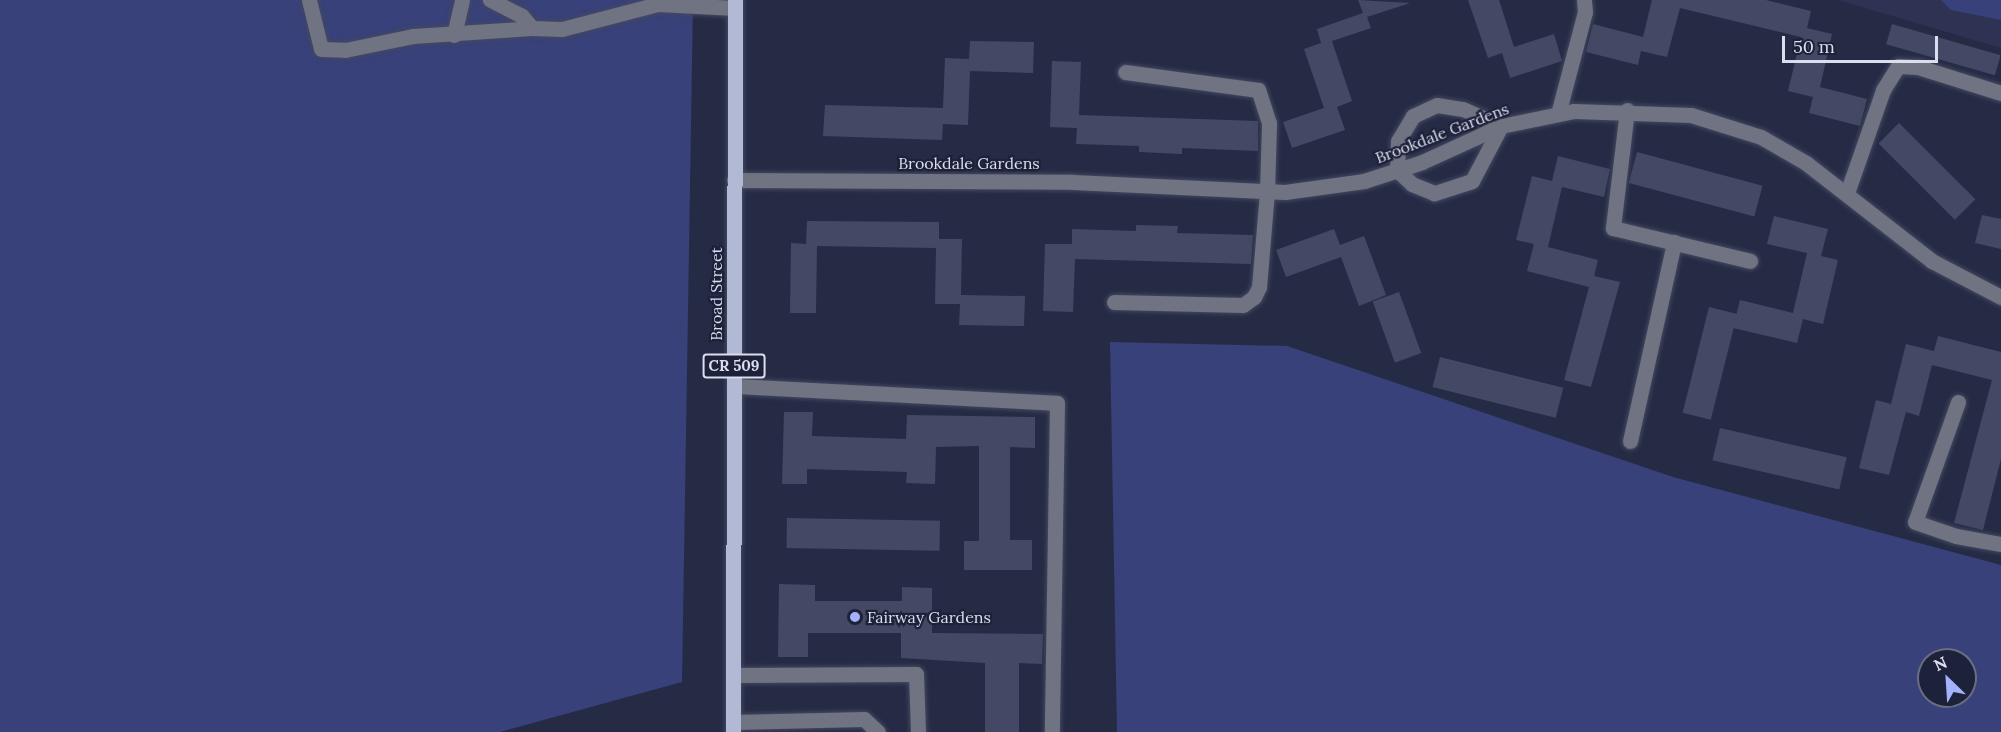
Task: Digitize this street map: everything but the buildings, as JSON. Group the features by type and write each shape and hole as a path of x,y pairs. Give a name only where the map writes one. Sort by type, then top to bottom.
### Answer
{"main road":[{"name":"Broad Street","path":"733,727 735,4"}],"street":[{"path":"309,0 321,49 345,50 413,36 532,28 562,29 658,4 735,4"},
{"path":"454,35 462,0"},
{"path":"490,0 522,16 532,28"},
{"path":"1558,114 1585,12 1584,0"},
{"path":"1847,193 1883,90 1898,66 1918,67 2001,93"},
{"path":"1114,302 1243,305 1254,297 1259,287 1267,192 1269,123 1258,90 1125,72"},
{"path":"1437,105 1464,109 1501,126 1482,168 1472,181 1454,189 1434,193 1412,184 1397,170 1398,141 1403,128 1413,117 1437,105"},
{"path":"1627,110 1612,228 1750,261"},
{"name":"Brookdale Gardens","path":"734,180 1073,182 1267,192 1364,181 1397,170 1501,126 1558,114 1627,110 1691,115 1761,137 1847,193 1932,261 2001,297"},
{"path":"1630,441 1674,243"},
{"path":"734,386 1057,404 1052,732"},
{"path":"1958,402 1915,522 1956,536 2001,544"},
{"path":"734,675 916,674 918,732"},
{"path":"733,727 864,719 878,732"}],"shaded area":[{"path":"0,0 693,0 682,682 500,732 0,732"},
{"path":"1838,0 2001,0 2001,48"},
{"path":"1941,0 2001,0 2001,20 1951,10"},
{"path":"1110,342 1287,346 1673,477 2001,565 2001,732 1117,732"}],"place":[{"name":"Fairway Gardens","path":"855,617"}]}
